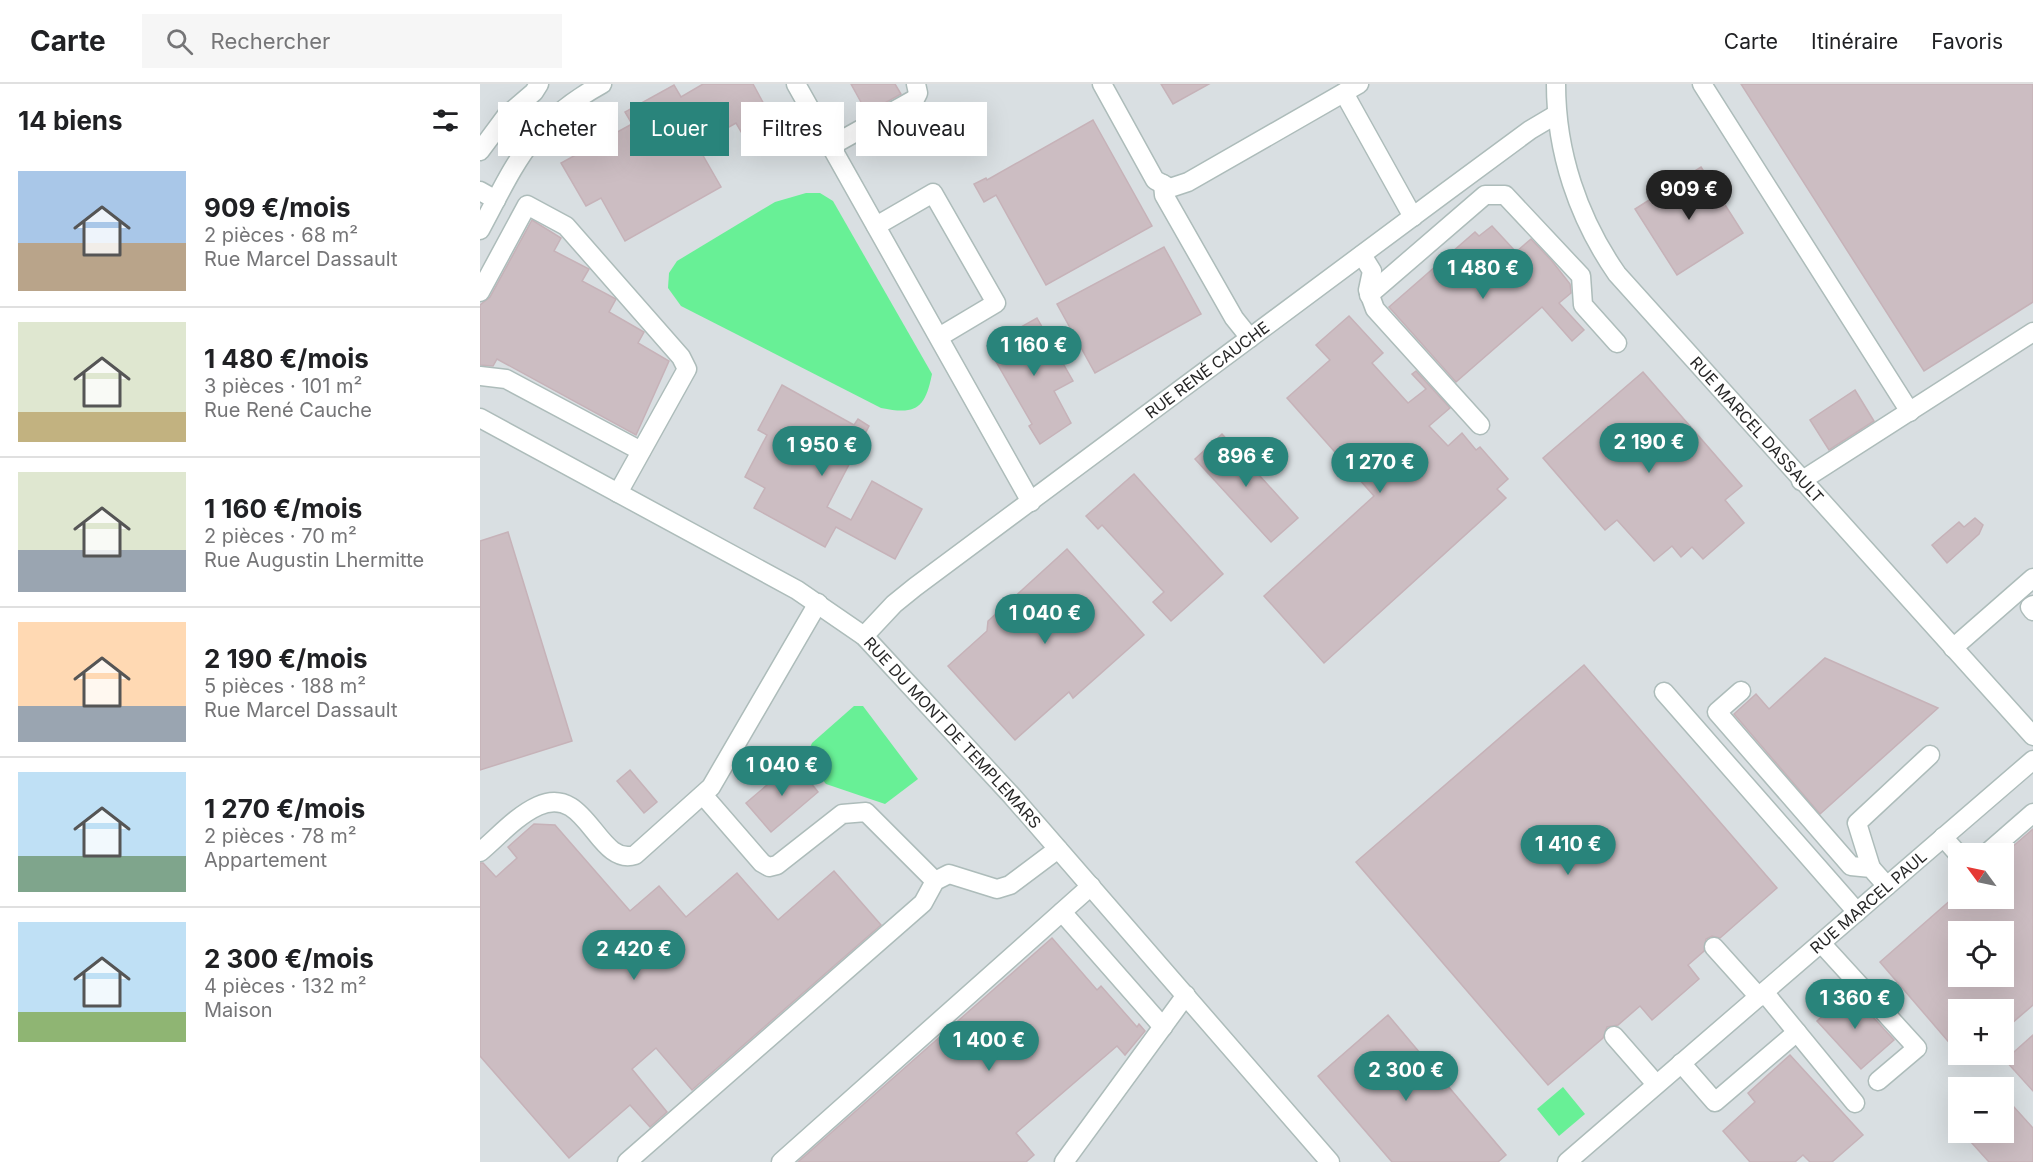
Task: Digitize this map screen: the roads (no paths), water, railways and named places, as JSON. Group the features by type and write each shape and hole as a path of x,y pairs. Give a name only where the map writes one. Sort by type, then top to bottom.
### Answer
{"street":[{"path":"481,148 506,116 534,92 539,84"},
{"path":"480,230 524,150 538,131 565,106 602,84"},
{"path":"796,84 806,102"},
{"path":"844,139 915,99 918,93 916,84"},
{"path":"1102,84 1155,180 1170,188 1188,182 1352,88 1413,217"},
{"name":"RUE MARCEL DASSAULT","path":"1556,84 1557,114 1565,162 1587,223 1608,262 1640,303 2033,736"},
{"path":"1702,84 1910,412"},
{"name":"RUE RENÉ CAUCHE","path":"864,636 894,604 915,587 1539,123 1557,114"},
{"path":"837,156 1031,502"},
{"path":"1163,184 1164,195 1234,318 1250,338"},
{"path":"480,191 496,200"},
{"path":"1446,192 1464,213"},
{"path":"876,226 933,193 996,303 939,337"},
{"path":"1369,295 1485,195 1498,194 1511,198 1581,276 1583,305 1617,343"},
{"path":"480,292 527,205 566,226 681,357 687,369 618,493"},
{"path":"1362,255 1372,271 1368,284 1369,295 1375,309 1480,425"},
{"path":"1801,481 2033,333"},
{"path":"480,376 506,380 641,451"},
{"name":"RUE DU MONT DE TEMPLEMARS","path":"480,418 818,603 864,636 1091,886 1330,1162"},
{"path":"1953,648 2033,578"},
{"path":"480,852 528,812 551,802 573,807 615,853 629,857 635,855 711,788 818,603"},
{"path":"2033,605 2030,607 2033,610"},
{"path":"1742,691 1717,712 1851,866 1871,868"},
{"path":"1664,692 1857,912"},
{"path":"1887,886 1871,868 1857,823 1930,755"},
{"name":"RUE MARCEL PAUL","path":"1567,1162 2033,760"},
{"path":"703,795 762,864 770,867 777,865 842,814 854,811 866,812 935,880"},
{"path":"1999,843 2033,813"},
{"path":"1944,837 1949,843"},
{"path":"627,1162 923,903 935,880 948,874 997,889 1010,885 1058,849"},
{"path":"781,1162 1091,886"},
{"path":"1062,912 1162,1027"},
{"path":"1821,943 1917,1048 1878,1081"},
{"path":"1714,947 1797,1032 1855,1102"},
{"path":"1064,1162 1186,995"},
{"path":"1681,1063 1715,1102 1797,1032"},
{"path":"1614,1036 1656,1084"}]}
